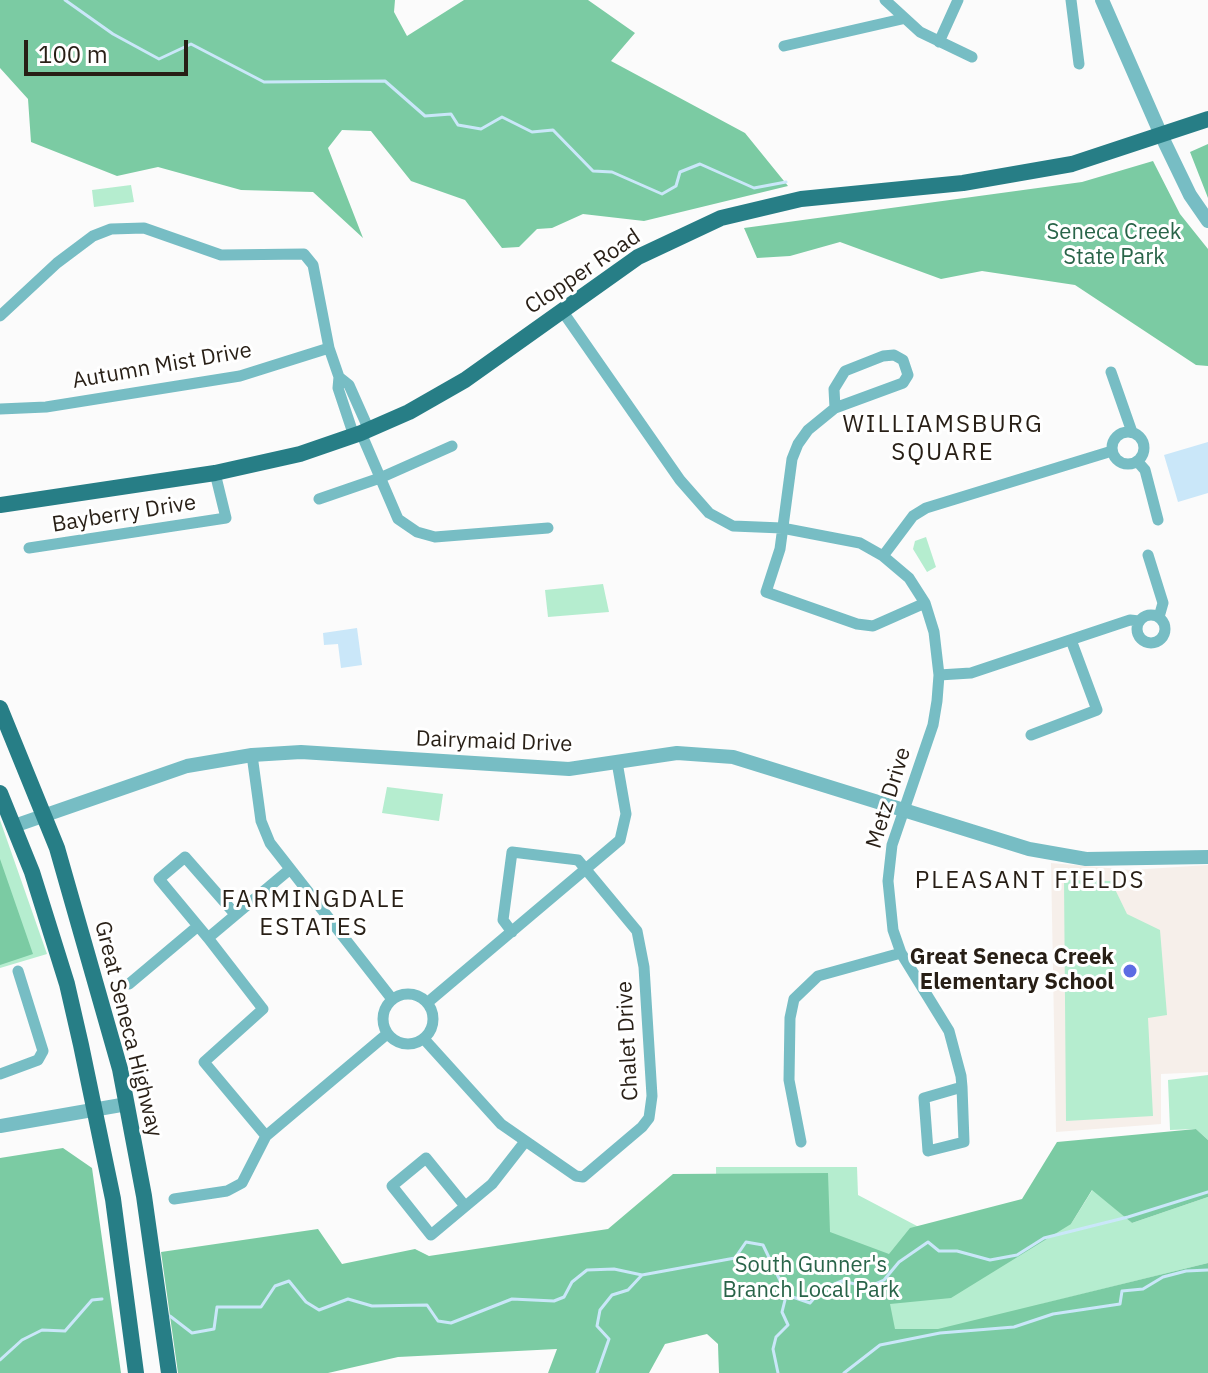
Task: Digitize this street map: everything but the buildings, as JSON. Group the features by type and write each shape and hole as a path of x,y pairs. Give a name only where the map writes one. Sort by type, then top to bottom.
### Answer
{"main road":[{"name":"Clopper Road","path":"0,505 215,473 300,454 361,433 409,412 465,380 664,243 750,210 801,199 963,183 1072,164 1162,137 1208,119"},
{"name":"Great Seneca Highway","path":"0,708 46,816 82,928 127,1104 169,1373"},
{"path":"0,793 67,984 113,1199 136,1373"}],"street":[{"path":"885,0 902,19 939,42 972,57"},
{"path":"939,42 958,0"},
{"path":"1071,0 1079,64"},
{"path":"1102,0 1162,137 1190,195 1208,221"},
{"path":"784,46 902,19"},
{"path":"0,316 57,263 93,236 111,229 133,226 221,255 296,253 309,257 329,348 339,377 349,385 361,433 398,519 417,532 435,537 548,528"},
{"name":"Metz Drive","path":"563,312 680,480 709,513 733,526 782,528 842,537 883,556 909,578 925,603 934,632 939,675 933,725 892,845 888,881 893,930 901,953 949,1031 962,1087 964,1142 928,1151 924,1098 962,1087"},
{"name":"Autumn Mist Drive","path":"0,409 46,407 240,376 329,348"},
{"path":"835,408 834,389 845,371 883,356 894,355 903,360 908,375 897,388 835,408 808,430 798,444 792,459 780,549 766,592 857,624 873,626 925,603"},
{"path":"1111,372 1132,432 1145,445 1137,461"},
{"path":"883,556 913,516 926,508 1112,451 1120,434 1132,432"},
{"path":"319,499 380,478 452,446"},
{"path":"1112,451 1119,461 1137,461 1145,470 1158,520"},
{"name":"Bayberry Drive","path":"29,548 226,518 215,473"},
{"path":"1139,621 1139,638 1154,644 1166,632 1159,617 1163,603 1148,555"},
{"path":"939,675 971,673 1130,620 1139,621 1148,615 1159,617"},
{"path":"1031,735 1097,710 1071,640"},
{"name":"Dairymaid Drive","path":"14,826 187,766 252,755 301,752 569,769 677,753 733,757 1029,849 1086,859 1208,857"},
{"path":"252,755 261,821 270,843 392,999"},
{"path":"427,1003 588,871 620,840 625,828 617,762"},
{"path":"512,932 503,920 512,852 578,860 588,871"},
{"path":"235,914 185,857 159,879 263,1009 204,1062 266,1136"},
{"path":"208,938 289,870"},
{"name":"Chalet Drive","path":"424,1039 501,1124 524,1143 576,1176 583,1177 642,1127 652,1107 641,942 637,931 588,871"},
{"path":"129,984 198,926"},
{"path":"801,1142 789,1080 790,1018 794,999 818,976 901,953"},
{"path":"0,1074 38,1060 43,1051 18,971"},
{"path":"411,994 427,1003 433,1023 424,1039 404,1045 387,1034 381,1016 392,999 411,994"},
{"path":"174,1199 227,1191 242,1183 266,1136 387,1034"},
{"path":"0,1126 127,1104"},
{"path":"465,1206 426,1158 392,1186 431,1235 492,1184 524,1143"}],"shaded area":[{"name":"Great Seneca Creek Elementary School","path":"1051,863 1131,870 1208,865 1208,1072 1161,1074 1161,1124 1056,1132"}],"green space":[{"path":"0,0 395,0 394,12 407,36 464,0 588,0 635,33 611,61 745,133 788,186 644,221 583,214 552,228 537,229 519,247 502,248 465,200 411,181 371,131 342,130 328,148 363,238 313,192 241,190 158,167 117,176 31,142 28,99 0,68"},
{"path":"1208,144 1208,198 1190,152"},
{"name":"Seneca Creek State Park","path":"1153,161 1180,214 1208,249 1208,366 1196,365 1075,285 982,271 941,279 840,242 790,256 757,258 744,228 1082,182"},
{"path":"131,185 134,202 94,207 92,190"},
{"path":"926,537 936,567 927,572 913,549 915,541"},
{"path":"603,584 609,612 548,617 545,590"},
{"path":"387,787 443,794 439,821 382,813"},
{"path":"0,820 47,954 0,968"},
{"path":"0,859 33,954 0,965"},
{"path":"1064,880 1111,881 1127,914 1160,930 1167,1015 1148,1018 1153,1116 1066,1121"},
{"path":"1208,1075 1208,1140 1196,1129 1170,1130 1168,1080"},
{"path":"1196,1129 1208,1140 1208,1197 1132,1223 1092,1190 1071,1224 951,1298 890,1304 895,1329 938,1329 1208,1263 1208,1373 719,1373 718,1344 707,1334 665,1344 649,1373 548,1373 557,1349 398,1357 328,1373 178,1373 161,1252 318,1229 342,1264 415,1249 429,1256 608,1229 673,1174 828,1173 830,1232 889,1254 910,1228 1022,1199 1057,1142"},
{"path":"63,1148 92,1168 121,1373 0,1373 0,1158"},
{"name":"South Gunner's Branch Local Park","path":"716,1167 857,1167 858,1195 917,1226 1071,1224 1093,1189 1132,1223 1208,1197 1208,1263 1042,1304 1208,1373 719,1373"}],"water":[{"path":"1208,442 1208,493 1178,502 1164,455"},
{"path":"357,628 362,665 341,668 338,644 324,645 323,633"}],"waterway":[{"path":"65,0 113,34 159,59 191,44 264,82 385,81 425,116 451,114 458,125 481,129 502,117 532,132 553,130 593,171 612,172 662,194 676,186 680,172 700,164 754,188 786,182"},
{"path":"170,1316 192,1333 214,1329 217,1307 261,1307 275,1286 289,1281 306,1302 319,1310 348,1299 372,1306 427,1305 438,1321 451,1323 512,1299 554,1301 564,1297 572,1282 587,1270 614,1269 642,1275 735,1258 746,1242 763,1245 787,1295 810,1303 822,1289 842,1281 868,1287 884,1280 899,1262 928,1242 939,1251 957,1251 990,1260 1017,1255 1044,1238 1128,1217 1208,1192"},
{"path":"844,1373 880,1345 940,1333 1014,1327 1053,1314 1120,1304 1122,1291 1143,1289 1163,1277 1186,1271 1208,1270"},
{"path":"597,1373 609,1339 597,1326 600,1310 612,1295 628,1290 642,1275"},
{"path":"778,1373 773,1349 776,1337 788,1325 782,1312 786,1296"},
{"path":"0,1360 22,1340 42,1330 65,1331 92,1300 102,1299"}],"place":[{"name":"Great Seneca Creek Elementary School","path":"1130,971"}],"district":[{"name":"WILLIAMSBURG SQUARE","path":"943,439"},
{"name":"PLEASANT FIELDS","path":"1030,881"},
{"name":"FARMINGDALE ESTATES","path":"314,914"}]}
